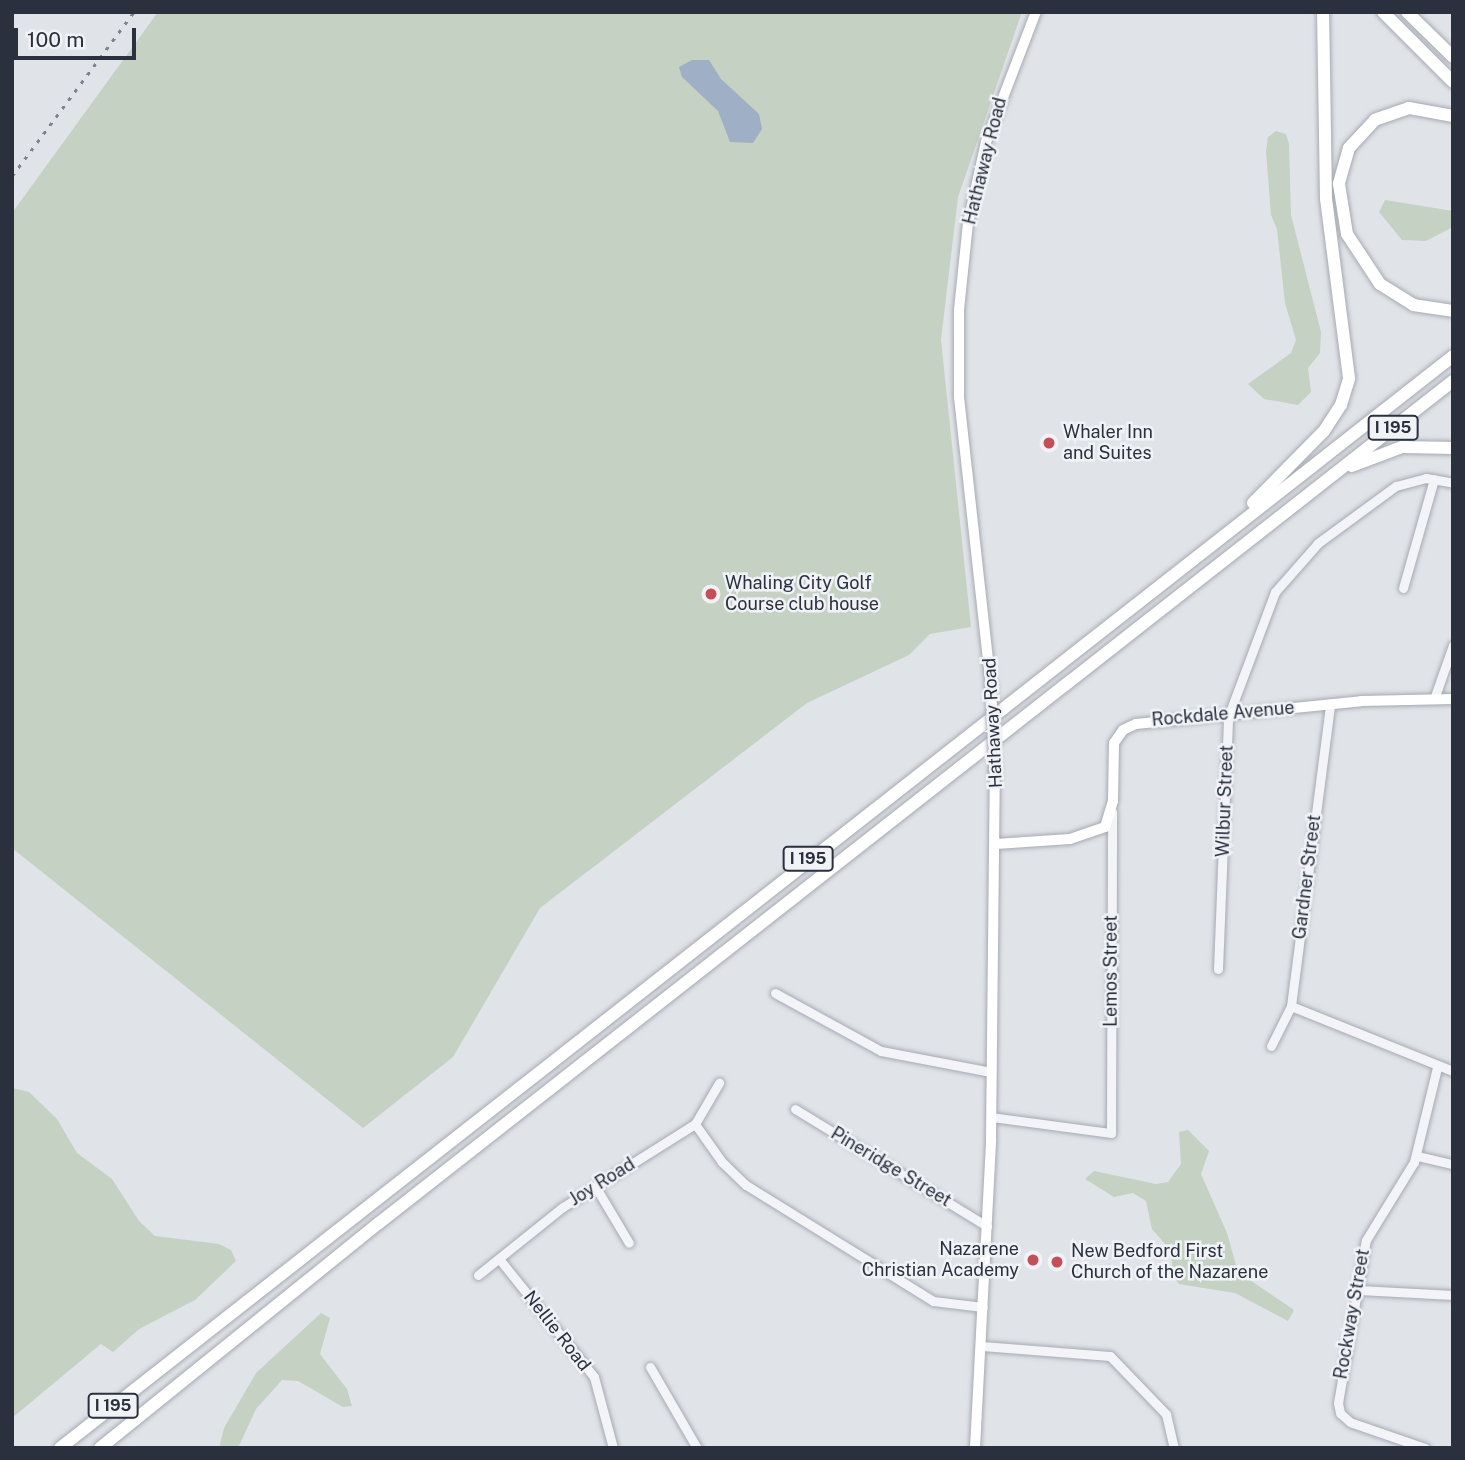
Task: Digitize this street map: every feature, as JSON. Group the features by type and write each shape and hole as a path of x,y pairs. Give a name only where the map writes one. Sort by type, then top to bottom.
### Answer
{"highway":[{"path":"1220,536 1324,431 1341,405 1349,378 1326,199 1323,12"},
{"path":"1383,12 1453,82"},
{"path":"1407,12 1453,57"},
{"path":"1453,116 1409,108 1375,120 1349,148 1339,184 1347,234 1380,284 1413,305 1453,311"},
{"name":"I 195","path":"60,1448 1453,356"},
{"name":"I 195","path":"100,1448 379,1223 1453,381"},
{"path":"1333,475 1402,447 1453,448"}],"main road":[{"name":"Hathaway Road","path":"975,1448 984,1307 991,1117 996,844 991,687 959,397 959,299 968,223 986,142 1036,12"},
{"name":"Rockdale Avenue","path":"1112,810 1113,748 1123,730 1155,720 1228,717 1330,704 1453,699"},
{"path":"996,844 1090,834 1105,827 1112,810"}],"street":[{"path":"1403,587 1434,479 1453,483"},
{"name":"Wilbur Street","path":"1218,969 1228,717 1275,593 1294,567 1331,533 1396,486 1434,479"},
{"path":"1434,699 1453,645"},
{"name":"Gardner Street","path":"1271,1046 1291,1006 1330,704"},
{"name":"Lemos Street","path":"991,1117 1111,1133 1112,810"},
{"path":"775,993 881,1051 991,1072"},
{"path":"1291,1006 1437,1068 1453,1071"},
{"name":"Rockway Street","path":"1425,1448 1358,1426 1339,1410 1338,1390 1367,1237 1417,1156 1437,1068"},
{"name":"Joy Road","path":"478,1275 563,1207 695,1124 719,1083"},
{"name":"Pineridge Street","path":"795,1109 987,1226"},
{"path":"695,1124 722,1162 746,1185 933,1301 984,1307"},
{"path":"1417,1156 1453,1164"},
{"path":"595,1186 629,1244"},
{"name":"Nellie Road","path":"500,1259 594,1377 613,1448"},
{"path":"1359,1290 1453,1295"},
{"path":"982,1346 1110,1356 1166,1414 1174,1448"},
{"path":"650,1367 697,1448"}],"green space":[{"path":"158,12 1022,12 958,197 941,340 971,627 930,634 909,655 807,703 540,908 453,1057 363,1128 12,848 12,213"},
{"path":"1276,131 1286,134 1289,144 1291,215 1321,332 1320,353 1308,368 1311,392 1298,405 1264,399 1248,384 1291,353 1296,340 1285,303 1277,229 1271,215 1266,151 1268,137"},
{"path":"1385,200 1453,211 1453,227 1426,241 1402,240 1379,212"},
{"path":"12,1088 29,1092 57,1119 77,1153 112,1179 139,1221 155,1236 219,1244 231,1250 236,1261 195,1300 139,1329 113,1352 101,1344 12,1418"},
{"path":"1188,1130 1209,1151 1201,1174 1227,1233 1238,1272 1294,1310 1288,1321 1235,1293 1179,1284 1172,1274 1172,1252 1152,1229 1146,1201 1133,1193 1114,1197 1085,1179 1094,1171 1156,1184 1168,1182 1181,1164 1179,1132"},
{"path":"321,1313 330,1318 320,1354 347,1389 352,1406 343,1407 298,1381 282,1380 256,1409 238,1448 219,1448 224,1428 256,1373"}],"water":[{"path":"692,60 709,60 721,79 759,114 762,129 753,143 730,142 718,111 682,77 679,67"}],"railway":[{"path":"12,176 134,12"}],"place":[{"name":"Whaler Inn and Suites","path":"1049,443"},
{"name":"Whaling City Golf Course club house","path":"711,594"},
{"name":"Nazarene Christian Academy","path":"1033,1260"},
{"name":"New Bedford First Church of the Nazarene","path":"1057,1262"}]}
